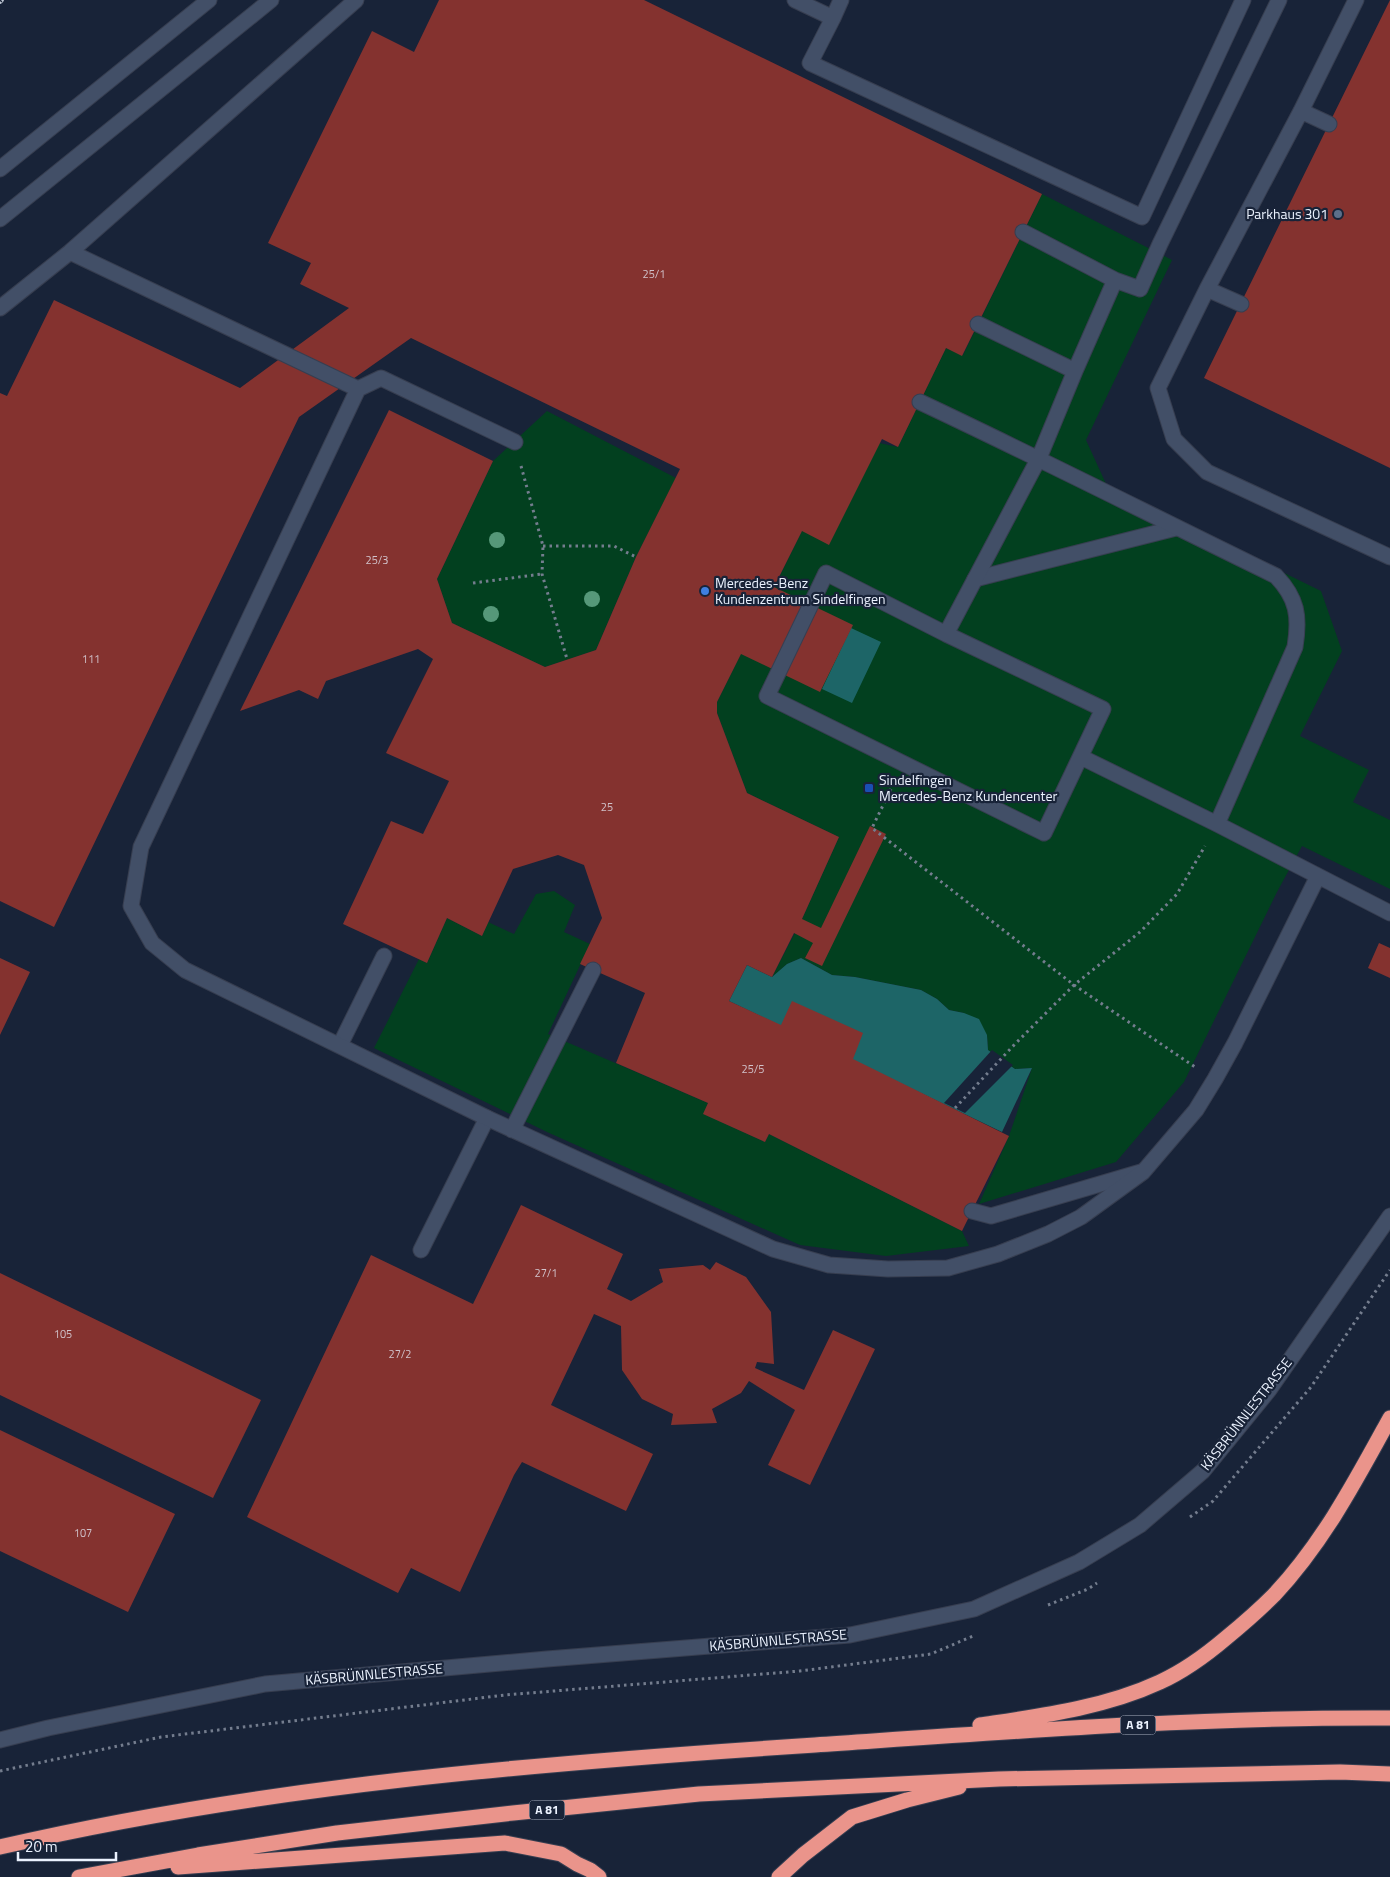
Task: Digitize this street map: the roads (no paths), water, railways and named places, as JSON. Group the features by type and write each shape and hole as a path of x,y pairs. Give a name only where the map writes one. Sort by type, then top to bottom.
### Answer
{"highway":[{"path":"887,1740 1051,1714 1112,1699 1160,1682 1191,1665 1250,1618 1274,1595 1295,1570 1336,1513 1390,1418"},
{"name":"A 81","path":"0,1846 167,1812 321,1790 510,1767 887,1740 1192,1722 1390,1718"},
{"name":"A 81","path":"79,1877 198,1855 337,1833 699,1794 999,1779 1330,1772 1390,1774"},
{"path":"778,1877 852,1817 907,1800 999,1779"},
{"path":"99,1873 504,1843 561,1854 599,1877"}],"street":[{"path":"0,169 209,0"},
{"path":"0,219 271,0"},
{"path":"0,308 70,252 356,0"},
{"path":"795,0 833,18"},
{"path":"841,0 810,63 1142,217 1243,0"},
{"path":"1023,232 1115,280 1140,289 1279,0"},
{"path":"1356,0 1158,388 1174,439 1207,472 1390,557"},
{"path":"1301,111 1329,124"},
{"path":"70,252 358,389"},
{"path":"946,634 1039,458 1115,280"},
{"path":"1207,289 1241,304"},
{"path":"978,324 1075,371"},
{"path":"515,442 380,378 358,389 142,847 131,906 152,942 185,970 512,1130 773,1249 830,1264 888,1269 948,1268 998,1254 1048,1234 1081,1217 1142,1172 1196,1110 1215,1079 1235,1043 1318,876"},
{"path":"920,402 1039,458 1176,528 1276,576 1286,587 1296,605 1298,626 1295,647 1217,824"},
{"path":"975,579 1176,528"},
{"path":"826,573 946,634 1103,709 1081,757 1044,833 767,696 826,573"},
{"path":"1081,757 1390,913"},
{"path":"340,1045 384,956"},
{"path":"512,1130 593,970"},
{"path":"422,1250 487,1118"},
{"path":"972,1211 991,1216 1142,1172"},
{"name":"KÄSBRÜNNLESTRASSE","path":"0,1740 48,1728 265,1684 850,1635 974,1609 1078,1562 1140,1525 1202,1471 1269,1390 1390,1216"}],"place":[{"name":"Parkhaus 301","path":"1338,214"},
{"name":"Mercedes-Benz Kundenzentrum Sindelfingen","path":"705,591"},
{"name":"Sindelfingen Mercedes-Benz Kundencenter","path":"869,788"}]}
